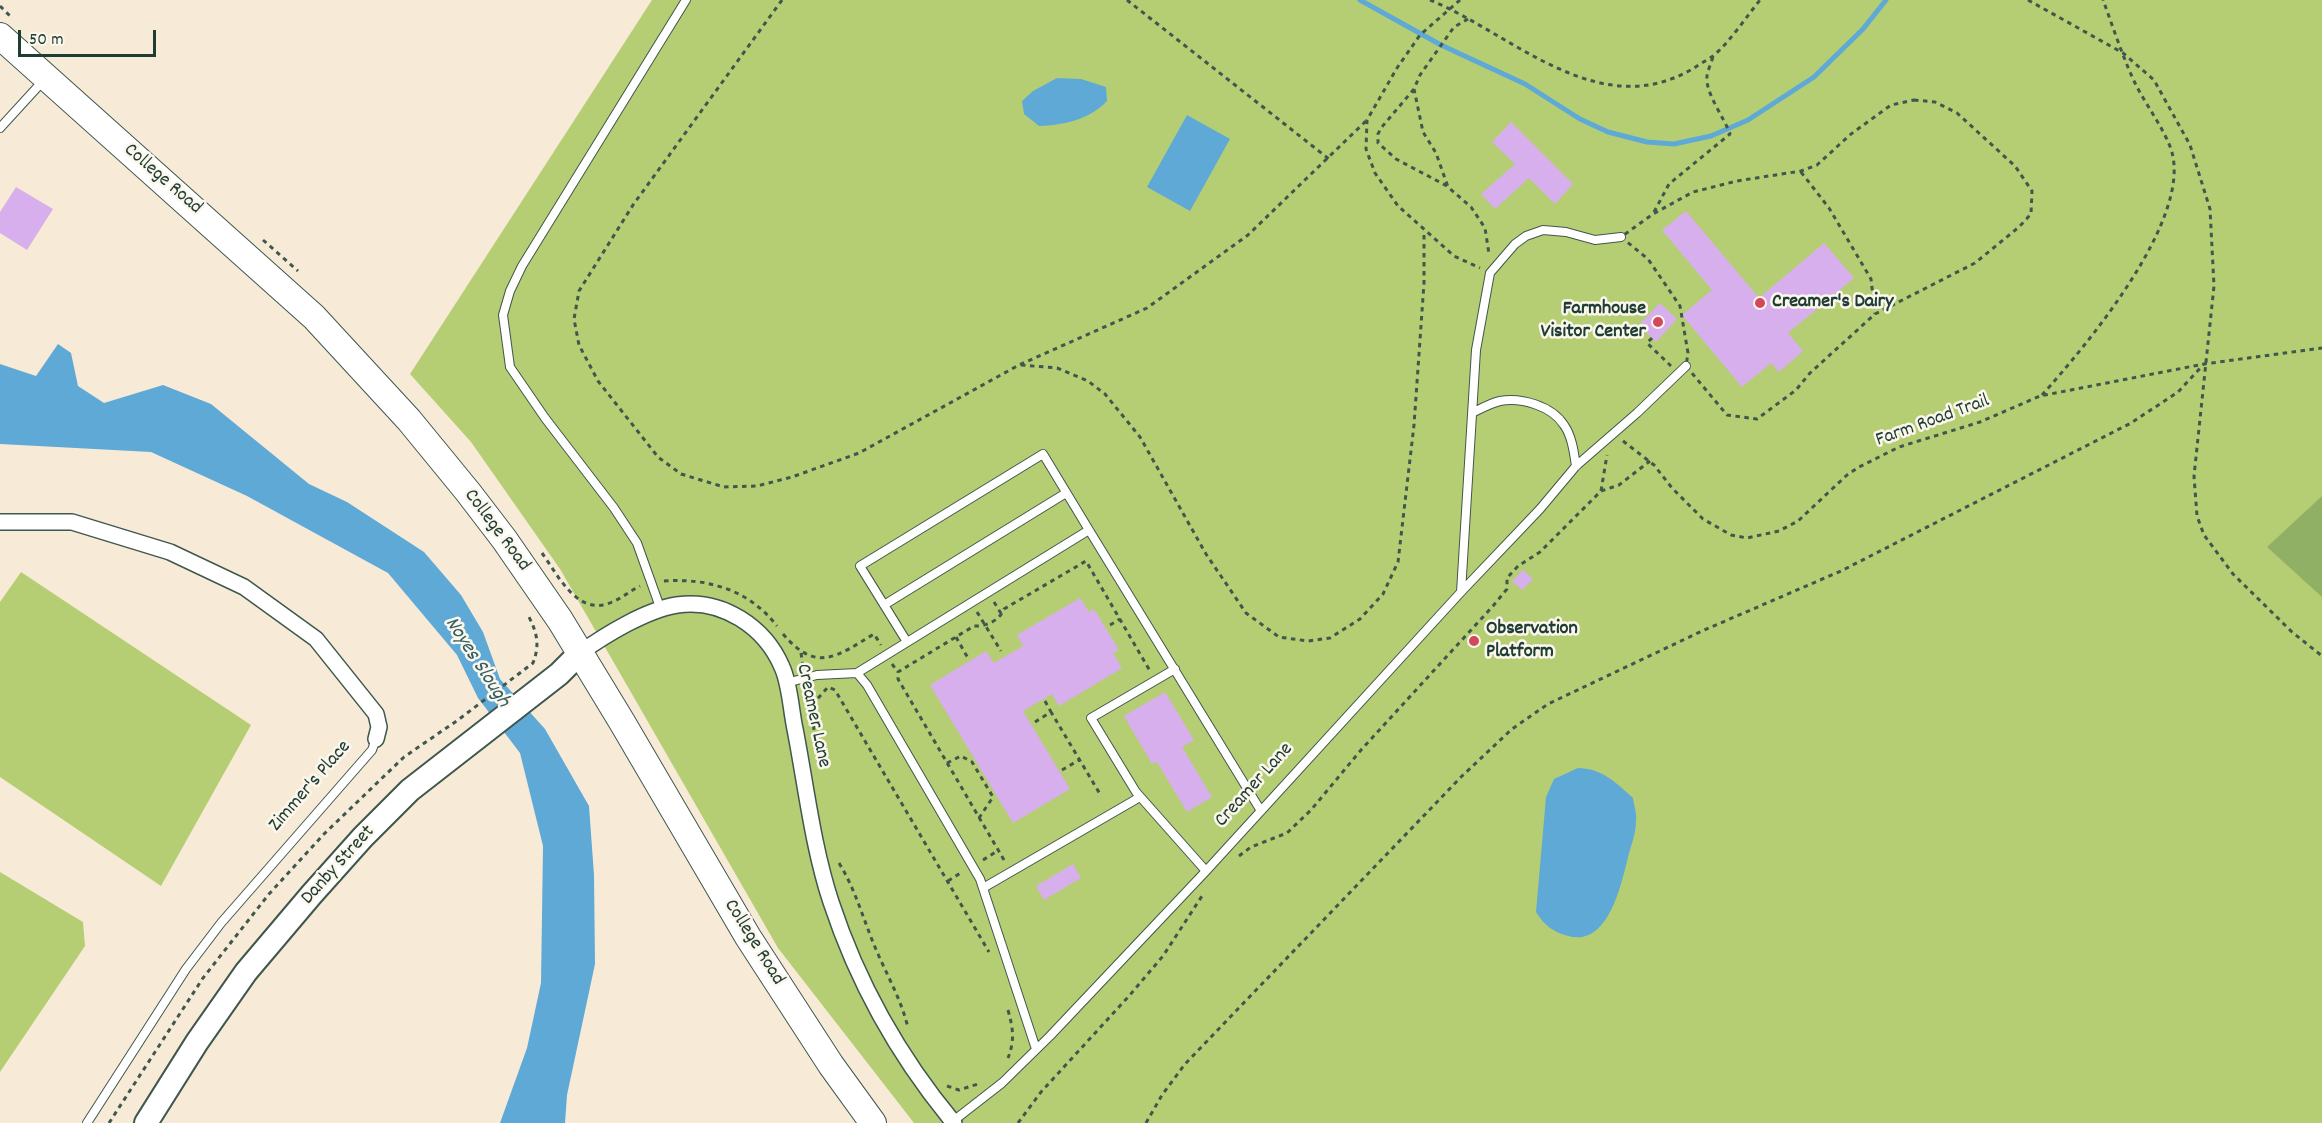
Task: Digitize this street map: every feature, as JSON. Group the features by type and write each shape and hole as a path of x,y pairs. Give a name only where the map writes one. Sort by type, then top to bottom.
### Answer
{"main road":[{"name":"College Road","path":"6,27 46,78 275,280 345,349 409,420 468,492 522,565 580,653 748,937 831,1065 873,1123"}],"street":[{"name":"Zimmer's Place","path":"0,522 72,522 170,552 244,587 316,639 376,714 379,727 376,739"},
{"name":"Creamer Lane","path":"580,653 609,633 677,605 714,607 738,616 753,626 768,642 783,669 830,901 848,949 889,1034 928,1093 953,1122"},
{"name":"Danby Street","path":"146,1123 196,1042 246,972 312,894 410,790 536,692 580,653"}],"lane":[{"path":"661,610 631,534 510,367 503,315 510,291 522,266 686,0"},
{"path":"0,128 46,78"},
{"path":"1461,592 1474,412 1476,350 1490,273 1521,240 1543,230 1566,232 1595,240 1622,237"},
{"name":"Creamer Lane","path":"953,1122 1002,1083 1206,872 1461,592 1540,509 1576,466 1686,366"},
{"path":"1474,412 1500,401 1523,401 1546,409 1564,424 1573,448 1576,466"},
{"path":"907,642 860,566 1042,454 1261,811"},
{"path":"884,605 1066,493"},
{"path":"786,683 828,674 857,673 1089,531"},
{"path":"1175,669 1092,718 1140,796 1206,872"},
{"path":"857,673 867,685 981,879 1036,1049"},
{"name":"Zimmer's Place","path":"87,1123 186,969 221,923 372,750 376,739"},
{"path":"984,888 1140,796"}],"path":[{"path":"782,0 633,205 579,291 574,319 579,345 598,381 658,457 681,474 724,487 757,486 775,482 859,453 1019,365 1147,308 1248,235 1329,159 1367,120 1397,68 1420,35 1460,0"},
{"path":"1127,0 1329,159"},
{"path":"1430,0 1449,8 1528,54 1570,73 1603,85 1639,87 1675,79 1713,56 1760,0"},
{"path":"1437,0 1443,5"},
{"path":"2028,0 2123,53 2154,80 2190,145 2210,209 2214,286 2194,476 2197,516 2204,535 2233,574 2264,606 2322,656"},
{"path":"2040,396 2073,361 2109,315 2146,256 2171,198 2174,164 2170,148 2134,82 2103,0"},
{"path":"0,6 6,27"},
{"path":"1468,19 1454,27 1420,75 1414,89 1381,128 1378,143 1396,159 1448,187 1471,207 1485,228 1490,273"},
{"path":"1653,214 1669,184 1730,134 1724,118 1712,99 1707,77 1713,56"},
{"path":"1414,89 1423,132 1436,153 1448,187"},
{"path":"1914,100 1935,102 1958,113 2015,166 2032,191 2031,214 2019,227 1975,263 1875,314 1810,373 1796,390 1757,419 1727,414 1686,366 1688,353 1680,306 1648,259 1622,237 1653,214 1693,192 1737,181 1801,171 1817,165 1851,134 1891,105 1914,100"},
{"path":"1367,120 1366,149 1375,173 1398,206 1454,256 1490,273"},
{"path":"1801,171 1829,208 1871,279 1875,314"},
{"path":"1019,365 1057,368 1088,381 1105,394 1140,437 1206,554 1246,613 1279,637 1308,641 1330,638 1360,620 1383,594 1398,562 1414,425 1424,283 1424,231"},
{"path":"255,233 305,278"},
{"path":"1652,338 1647,343 1678,373"},
{"name":"Farm Road Trail","path":"1611,435 1629,444 1650,461 1671,488 1703,519 1731,535 1756,537 1779,531 1797,521 1858,467 1899,447 1980,422 2040,396 2204,364 2322,348"},
{"path":"1146,1123 1162,1095 1185,1064 1461,777 1512,729 1548,704 1702,631 1841,571 2131,423 2178,392 2204,364"},
{"path":"1600,491 1611,435"},
{"path":"1233,861 1251,847 1287,833 1311,810 1361,750 1507,589 1507,578 1518,566 1540,552 1600,491 1619,485 1650,461"},
{"path":"537,545 576,598 586,604 596,606 610,603 650,582 698,580 733,590 767,613 801,653 808,657 830,658 874,634 898,672 898,679 1011,872"},
{"path":"898,672 975,626 986,625 1002,615 1005,609 1086,561 1156,680"},
{"path":"971,603 1001,651"},
{"path":"109,1123 202,978 268,894 324,834 404,757 458,720 533,663 538,651 535,631 524,609"},
{"path":"1110,625 1120,619"},
{"path":"956,637 969,660"},
{"path":"801,653 812,705 814,735"},
{"path":"812,705 828,687 835,690 989,952"},
{"path":"1045,701 1100,794"},
{"path":"1035,722 1051,712"},
{"path":"947,763 961,756 972,762 993,797 980,818"},
{"path":"1062,770 1079,760"},
{"path":"837,861 855,893 877,952 904,1010 909,1032"},
{"path":"1018,1123 1041,1092 1163,956 1204,892"},
{"path":"1002,1065 1013,1046 1014,1032 1007,1006"},
{"path":"945,1086 959,1090 984,1081"}],"green space":[{"path":"652,0 2322,0 2322,1123 914,1123 778,948 560,569 471,442 410,374"},
{"path":"2322,496 2322,597 2267,547"},
{"path":"21,572 251,725 161,886 0,777 0,602"},
{"path":"0,872 83,922 85,946 0,1072"}],"water":[{"path":"1057,78 1081,79 1106,87 1107,101 1092,113 1076,120 1039,126 1024,114 1022,101 1033,91"},
{"path":"1187,115 1230,139 1190,211 1147,187"},
{"name":"Noyes Slough","path":"58,344 71,353 78,386 104,403 163,385 211,404 309,484 347,502 424,552 461,595 483,632 500,679 545,729 589,806 594,875 595,964 567,1095 565,1123 500,1123 527,1048 541,983 543,846 520,753 478,698 457,655 388,573 247,496 151,452 0,444 0,364 36,376"},
{"path":"1578,768 1608,777 1633,798 1636,812 1634,835 1621,883 1610,912 1593,932 1582,937 1568,936 1553,930 1542,921 1536,912 1546,797 1554,779"}],"building":[{"path":"1511,122 1573,184 1555,204 1529,178 1495,209 1481,194 1515,164 1492,142"},
{"path":"16,187 53,209 27,250 0,233 0,212"},
{"name":"Creamer's Dairy","path":"1686,211 1759,298 1824,243 1854,278 1788,333 1803,351 1779,372 1771,363 1742,387 1682,315 1712,290 1662,230"},
{"name":"Farmhouse Visitor Center","path":"1660,303 1677,319 1656,342 1639,325"},
{"path":"1523,570 1533,579 1522,590 1512,581"},
{"path":"1080,598 1089,612 1094,609 1119,650 1113,653 1122,668 1059,706 1052,694 1023,711 1070,789 1013,823 930,685 986,651 994,663 1023,646 1017,635"},
{"path":"1165,692 1194,740 1182,747 1212,797 1187,812 1157,762 1152,764 1124,716"},
{"path":"1073,864 1081,878 1044,900 1036,886"}],"waterway":[{"path":"1360,0 1441,45 1525,84 1580,119 1608,132 1647,142 1674,144 1711,136 1748,120 1814,77 1863,29 1886,0"}],"place":[{"name":"Creamer's Dairy","path":"1760,303"},
{"name":"Farmhouse Visitor Center","path":"1658,322"},
{"name":"Observation Platform","path":"1474,641"}]}
